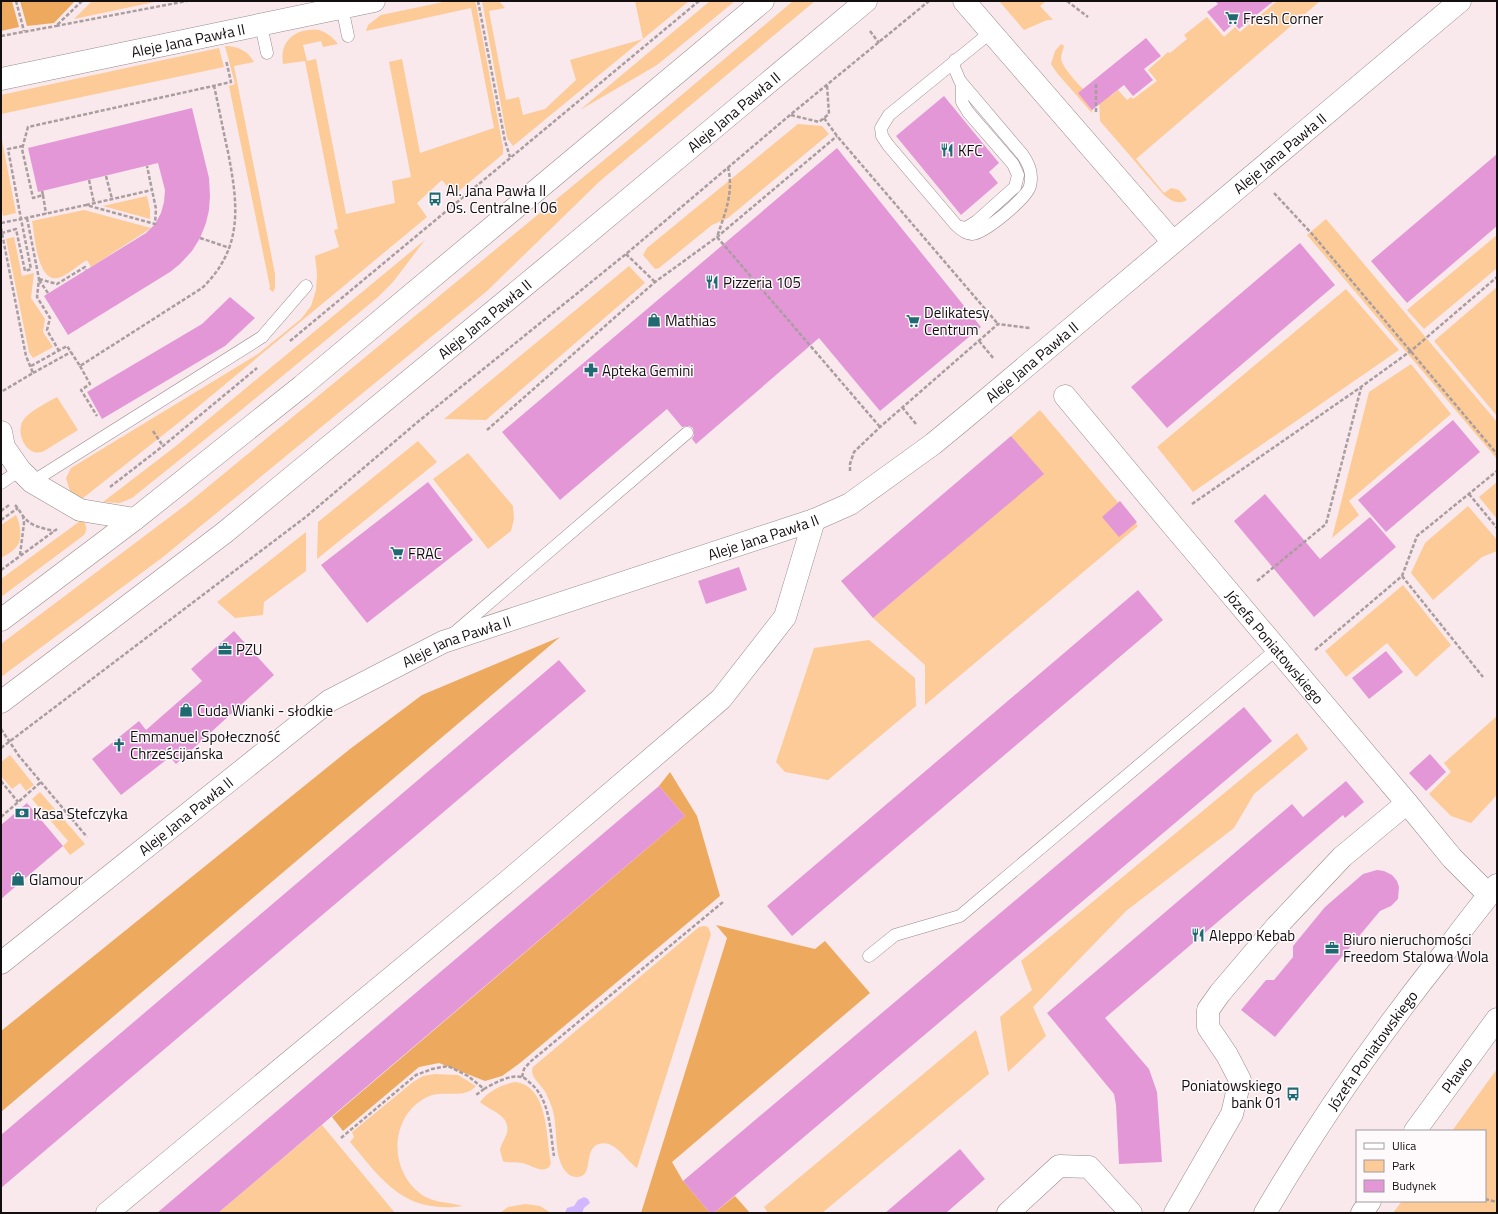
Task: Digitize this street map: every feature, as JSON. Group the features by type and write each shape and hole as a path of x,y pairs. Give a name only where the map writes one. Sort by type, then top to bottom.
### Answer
{"street":[{"name":"Aleje Jana Pawła II","path":"1,79 374,1"},
{"path":"1,620 135,519 308,381 763,1"},
{"name":"Aleje Jana Pawła II","path":"1,702 224,533 546,268 866,1"},
{"path":"964,1 1173,242"},
{"name":"Aleje Jana Pawła II","path":"1,963 329,701 443,642 814,520 850,504 932,444 1460,1"},
{"name":"Józefa Poniatowskiego","path":"1065,396 1452,858 1493,890 1414,990 1379,1038 1284,1180 1265,1213"},
{"path":"2,442 26,476 80,510 135,519"},
{"path":"107,1213 508,881 721,699 785,617 814,520"},
{"path":"1176,1213 1232,1114 1240,1080 1227,1055 1208,1026 1208,1010 1220,993 1278,926 1342,857 1407,803"},
{"name":"Pławo","path":"1416,1130 1497,1018"},
{"path":"1008,1213 1059,1166 1089,1167 1131,1213"},
{"path":"1362,1213 1369,1202"}],"lane":[{"path":"342,8 348,36"},
{"path":"261,25 267,53"},
{"path":"955,60 954,67 962,84 1022,154 1029,164 1031,175 1028,191 1020,200 991,225 980,232 970,234 964,232 956,225 888,145 882,136 881,128 888,115 955,60 990,32"},
{"path":"1,483 26,476 262,337 306,286"},
{"path":"443,642 687,433"},
{"path":"869,956 895,935 960,916 1277,649"}],"path":[{"path":"16,1 24,31"},
{"path":"56,26 82,1"},
{"path":"1,36 187,1"},
{"path":"478,1 505,141 510,158"},
{"path":"284,346 698,1"},
{"path":"1,748 307,516 420,420 626,254 790,115 929,1"},
{"path":"1067,1 1088,17"},
{"path":"43,195 33,198 22,149 28,126 231,82 228,65"},
{"path":"1096,84 1096,116"},
{"path":"790,115 820,122 829,114 827,85"},
{"path":"80,366 202,288 214,277 230,248 236,221 236,205 233,179 214,86"},
{"path":"824,118 837,136 998,324 1033,328"},
{"path":"487,430 655,282 717,237 837,136"},
{"path":"2,233 16,229 24,271 31,269 8,149 23,146"},
{"path":"86,205 155,224 156,209 147,166"},
{"path":"717,237 730,197 731,179 728,167"},
{"path":"1256,173 1314,235 1497,454"},
{"path":"106,176 112,199"},
{"path":"89,180 94,203"},
{"path":"1,223 152,190"},
{"path":"42,191 46,214"},
{"path":"27,218 39,279 37,297 50,318 47,330 59,351"},
{"path":"1,228 26,356 33,373"},
{"path":"717,237 880,427"},
{"path":"200,238 230,248"},
{"path":"626,254 655,282"},
{"path":"39,279 57,284 84,267 86,270"},
{"path":"1192,504 1412,350 1497,277"},
{"path":"39,279 48,293"},
{"path":"850,464 854,452 880,427 998,324"},
{"path":"31,366 67,346 90,384 82,390 98,418"},
{"path":"1,392 71,352"},
{"path":"1,570 54,531 163,446 260,366"},
{"path":"1257,581 1326,524 1361,387"},
{"path":"1315,650 1402,576 1417,536 1497,471"},
{"path":"1469,494 1497,528"},
{"path":"1,511 13,502 23,516 36,526 54,531"},
{"path":"1,520 18,508"},
{"path":"20,556 24,529 23,516"},
{"path":"1402,576 1483,677"},
{"path":"1,728 20,756 87,837"},
{"path":"1,782 18,802"},
{"path":"1,817 41,782"},
{"path":"522,1077 524,1069 530,1062 723,902"},
{"path":"341,1138 416,1075 432,1069 448,1066 468,1076 484,1089"},
{"path":"476,1095 498,1081 510,1077 522,1077 530,1083 538,1091 546,1106 554,1156"},
{"path":"1486,1199 1497,1202"}],"green space":[{"path":"92,1 159,1 74,19"},
{"path":"448,1 475,1 503,147 503,154 454,195 442,180 417,203 427,217 182,420 83,498 71,494 66,478 71,468 258,354 301,319 311,306 316,290 317,274 315,256 339,247 334,230 338,229 305,61 283,64 282,57 285,45 296,33 313,29 322,31 328,34 338,44 323,47 321,41 303,45 307,61 316,59 346,214 395,203 392,181 411,177 389,62 402,59 420,153 494,128 471,8 366,31 368,25 381,15"},
{"path":"482,1 499,1 505,8 489,11 506,100 519,97 523,115 545,109 576,80 570,60 643,39 513,146 507,138"},
{"path":"635,1 689,1 643,39"},
{"path":"710,1 735,1 657,65 580,110"},
{"path":"793,1 815,1 600,181 487,291 163,557 1,677 1,644 187,504 627,141"},
{"path":"999,1 1046,1 1040,6 1053,20 1047,20 1024,30"},
{"path":"1277,1 1320,1 1136,159 1164,193 1171,188 1179,190 1187,200 1181,202 1172,201 1164,195 1100,121 1099,98 1112,95 1118,90 1127,100 1131,97 1133,99 1157,81 1148,70 1168,52 1170,53 1187,39 1184,35 1207,17 1224,37 1235,27 1240,32"},
{"path":"1061,44 1064,46 1061,59 1065,68 1091,96 1092,113 1051,64 1055,51"},
{"path":"225,46 234,47 246,52 254,62 234,66 275,274 275,288 273,292 269,289 270,287 229,86 235,84"},
{"path":"219,48 224,67 1,114 1,95"},
{"path":"798,124 822,126 829,134 728,218 712,225 659,268 655,269 643,255 647,248"},
{"path":"1,140 16,213 3,216 1,205"},
{"path":"147,196 150,219 103,206"},
{"path":"84,210 151,228 91,267 87,260 64,276 53,278 47,274 42,267 36,248 32,221"},
{"path":"1326,219 1497,422 1497,459 1307,235"},
{"path":"1497,235 1497,268 1424,329 1407,310"},
{"path":"14,237 22,276 34,273 31,298 45,319 43,332 53,347 33,358 29,352 6,239"},
{"path":"425,240 393,282 378,297 234,416 132,498 120,503 103,502 176,446"},
{"path":"629,266 645,283 486,420 444,419"},
{"path":"1497,287 1497,416 1434,341"},
{"path":"1346,289 1399,350 1193,492 1157,447"},
{"path":"1411,364 1451,414 1349,501 1359,515 1332,538 1369,392"},
{"path":"57,397 78,430 44,451 32,451 24,443 21,437 21,424 30,413"},
{"path":"1040,410 1138,526 925,705 925,665 873,618 1043,474 1011,436"},
{"path":"418,441 437,462 317,559 318,522"},
{"path":"468,453 513,506 514,519 511,531 488,549 433,479"},
{"path":"1497,482 1497,519 1479,497"},
{"path":"1468,506 1497,540 1497,551 1482,557 1433,600 1411,573 1425,543"},
{"path":"16,515 20,530 19,543 14,550 1,558 1,525"},
{"path":"80,521 84,522 86,525 84,535 1,597 1,579"},
{"path":"306,532 306,571 264,602 263,615 235,618 217,602"},
{"path":"1403,585 1451,645 1416,677 1387,643 1346,677 1325,651"},
{"path":"869,640 915,678 916,706 828,780 785,772 776,762 814,648"},
{"path":"1497,716 1497,795 1471,823 1451,816 1429,794 1451,772 1444,763"},
{"path":"1297,733 1308,749 1254,794 1234,828 1126,911 1033,1007 1046,1036 1008,1072 1000,1017 1032,990 1021,961"},
{"path":"10,755 34,785 26,791 20,783 12,789 1,776 1,762"},
{"path":"40,792 85,844 70,855 63,846 68,841 32,799"},
{"path":"699,927 708,927 711,934 637,1168 615,1148 605,1143 594,1147 584,1175 579,1177 571,1176 565,1171 561,1164 557,1149 553,1110 546,1093 534,1077 532,1071 533,1067"},
{"path":"976,1030 989,1074 822,1213 768,1213 764,1207"},
{"path":"1497,1069 1497,1213 1393,1213 1401,1202 1486,1202 1486,1130 1453,1130"},
{"path":"435,1074 458,1075 476,1086 471,1090 459,1094 433,1095 427,1097 414,1106 405,1117 400,1130 398,1144 399,1158 403,1172 411,1185 422,1195 437,1201 463,1206 443,1207 425,1205 410,1200 397,1192 373,1170 350,1142 354,1137 352,1132 413,1082 423,1076"},
{"path":"515,1082 526,1086 534,1093 540,1103 544,1115 551,1163 549,1167 545,1169 538,1169 519,1162 503,1161 500,1150 507,1133 506,1122 499,1114 480,1102 496,1089"},
{"path":"322,1125 395,1213 218,1213"},
{"path":"525,1204 540,1206 551,1213 500,1213 508,1207"}],"shaded area":[{"path":"1,1 12,1 19,27 1,31"},
{"path":"20,1 75,1 54,23 27,26"},
{"path":"560,637 1,1112 1,1031 350,749 422,695"},
{"path":"670,772 697,816 720,896 520,1063 502,1076 485,1081 439,1063 419,1067 343,1131 332,1117 685,816 659,786"},
{"path":"716,925 815,949 825,941 870,993 672,1162 683,1181 710,1213 641,1213 727,938"},
{"path":"735,1196 750,1213 714,1213"},
{"path":"584,1197 588,1199 590,1203 584,1208 582,1213 565,1213 567,1208 574,1206 578,1200"}],"building":[{"name":"Fresh Corner","path":"1215,1 1274,1 1239,29 1234,23 1224,32 1207,12 1218,4"},
{"path":"1146,38 1161,56 1144,69 1153,80 1133,96 1124,85 1092,110 1078,93"},
{"name":"KFC","path":"944,96 999,163 989,172 998,183 961,215 896,136"},
{"path":"192,108 209,178 209,210 200,238 192,251 170,272 68,335 44,296 146,233 155,224 161,213 165,190 158,163 38,192 28,148"},
{"path":"837,148 981,327 880,411 819,338 696,444 692,439 694,435 693,428 689,426 682,427 667,409 560,500 502,432"},
{"path":"1497,154 1497,226 1407,303 1371,261"},
{"path":"1300,243 1335,285 1167,428 1131,387"},
{"path":"230,297 255,318 225,346 102,419 87,392 202,324"},
{"path":"1453,420 1480,452 1386,532 1358,500"},
{"path":"1011,436 1044,474 873,618 841,581"},
{"name":"FRAC","path":"428,482 473,540 367,623 321,565"},
{"path":"1265,494 1320,559 1370,517 1396,547 1314,617 1234,521"},
{"path":"1120,501 1137,522 1119,537 1102,517"},
{"path":"739,567 747,590 706,604 698,581"},
{"path":"1138,590 1163,620 792,936 767,906"},
{"path":"234,631 274,675 176,764 170,757 121,795 92,759 139,721 146,730 202,681 191,669"},
{"path":"1386,651 1403,672 1369,699 1352,678"},
{"path":"559,660 586,691 1,1188 1,1135"},
{"path":"1244,707 1272,741 714,1213 710,1213 683,1181"},
{"path":"1430,754 1446,772 1426,791 1409,773"},
{"path":"1346,781 1364,802 1345,818 1343,815 1105,1018 1149,1069 1157,1092 1162,1162 1119,1164 1116,1105 1114,1094 1047,1013 1292,804 1303,817"},
{"path":"659,786 685,816 218,1213 157,1213"},
{"path":"27,803 63,846 1,899 1,825"},
{"path":"1377,870 1384,871 1392,875 1397,881 1399,887 1398,899 1391,906 1380,911 1275,1037 1241,1010 1266,980 1274,980 1293,957 1293,946 1325,907 1363,874"},
{"path":"960,1149 985,1179 946,1213 885,1213"}],"place":[{"name":"Fresh Corner","path":"1232,18"},
{"name":"KFC","path":"947,150"},
{"name":"Al. Jana Pawła II Os. Centralne I 06","path":"435,199"},
{"name":"Pizzeria 105","path":"712,282"},
{"name":"Mathias","path":"654,320"},
{"name":"Delikatesy Centrum","path":"913,321"},
{"name":"Apteka Gemini","path":"591,370"},
{"name":"FRAC","path":"397,553"},
{"name":"PZU","path":"225,649"},
{"name":"Cuda Wianki - słodkie","path":"186,710"},
{"name":"Emmanuel Społeczność Chrześcijańska","path":"119,745"},
{"name":"Kasa Stefczyka","path":"22,813"},
{"name":"Glamour","path":"18,879"},
{"name":"Aleppo Kebab","path":"1198,935"},
{"name":"Biuro nieruchomości Freedom Stalowa Wola","path":"1332,948"},
{"name":"Poniatowskiego bank 01","path":"1293,1094"}]}
